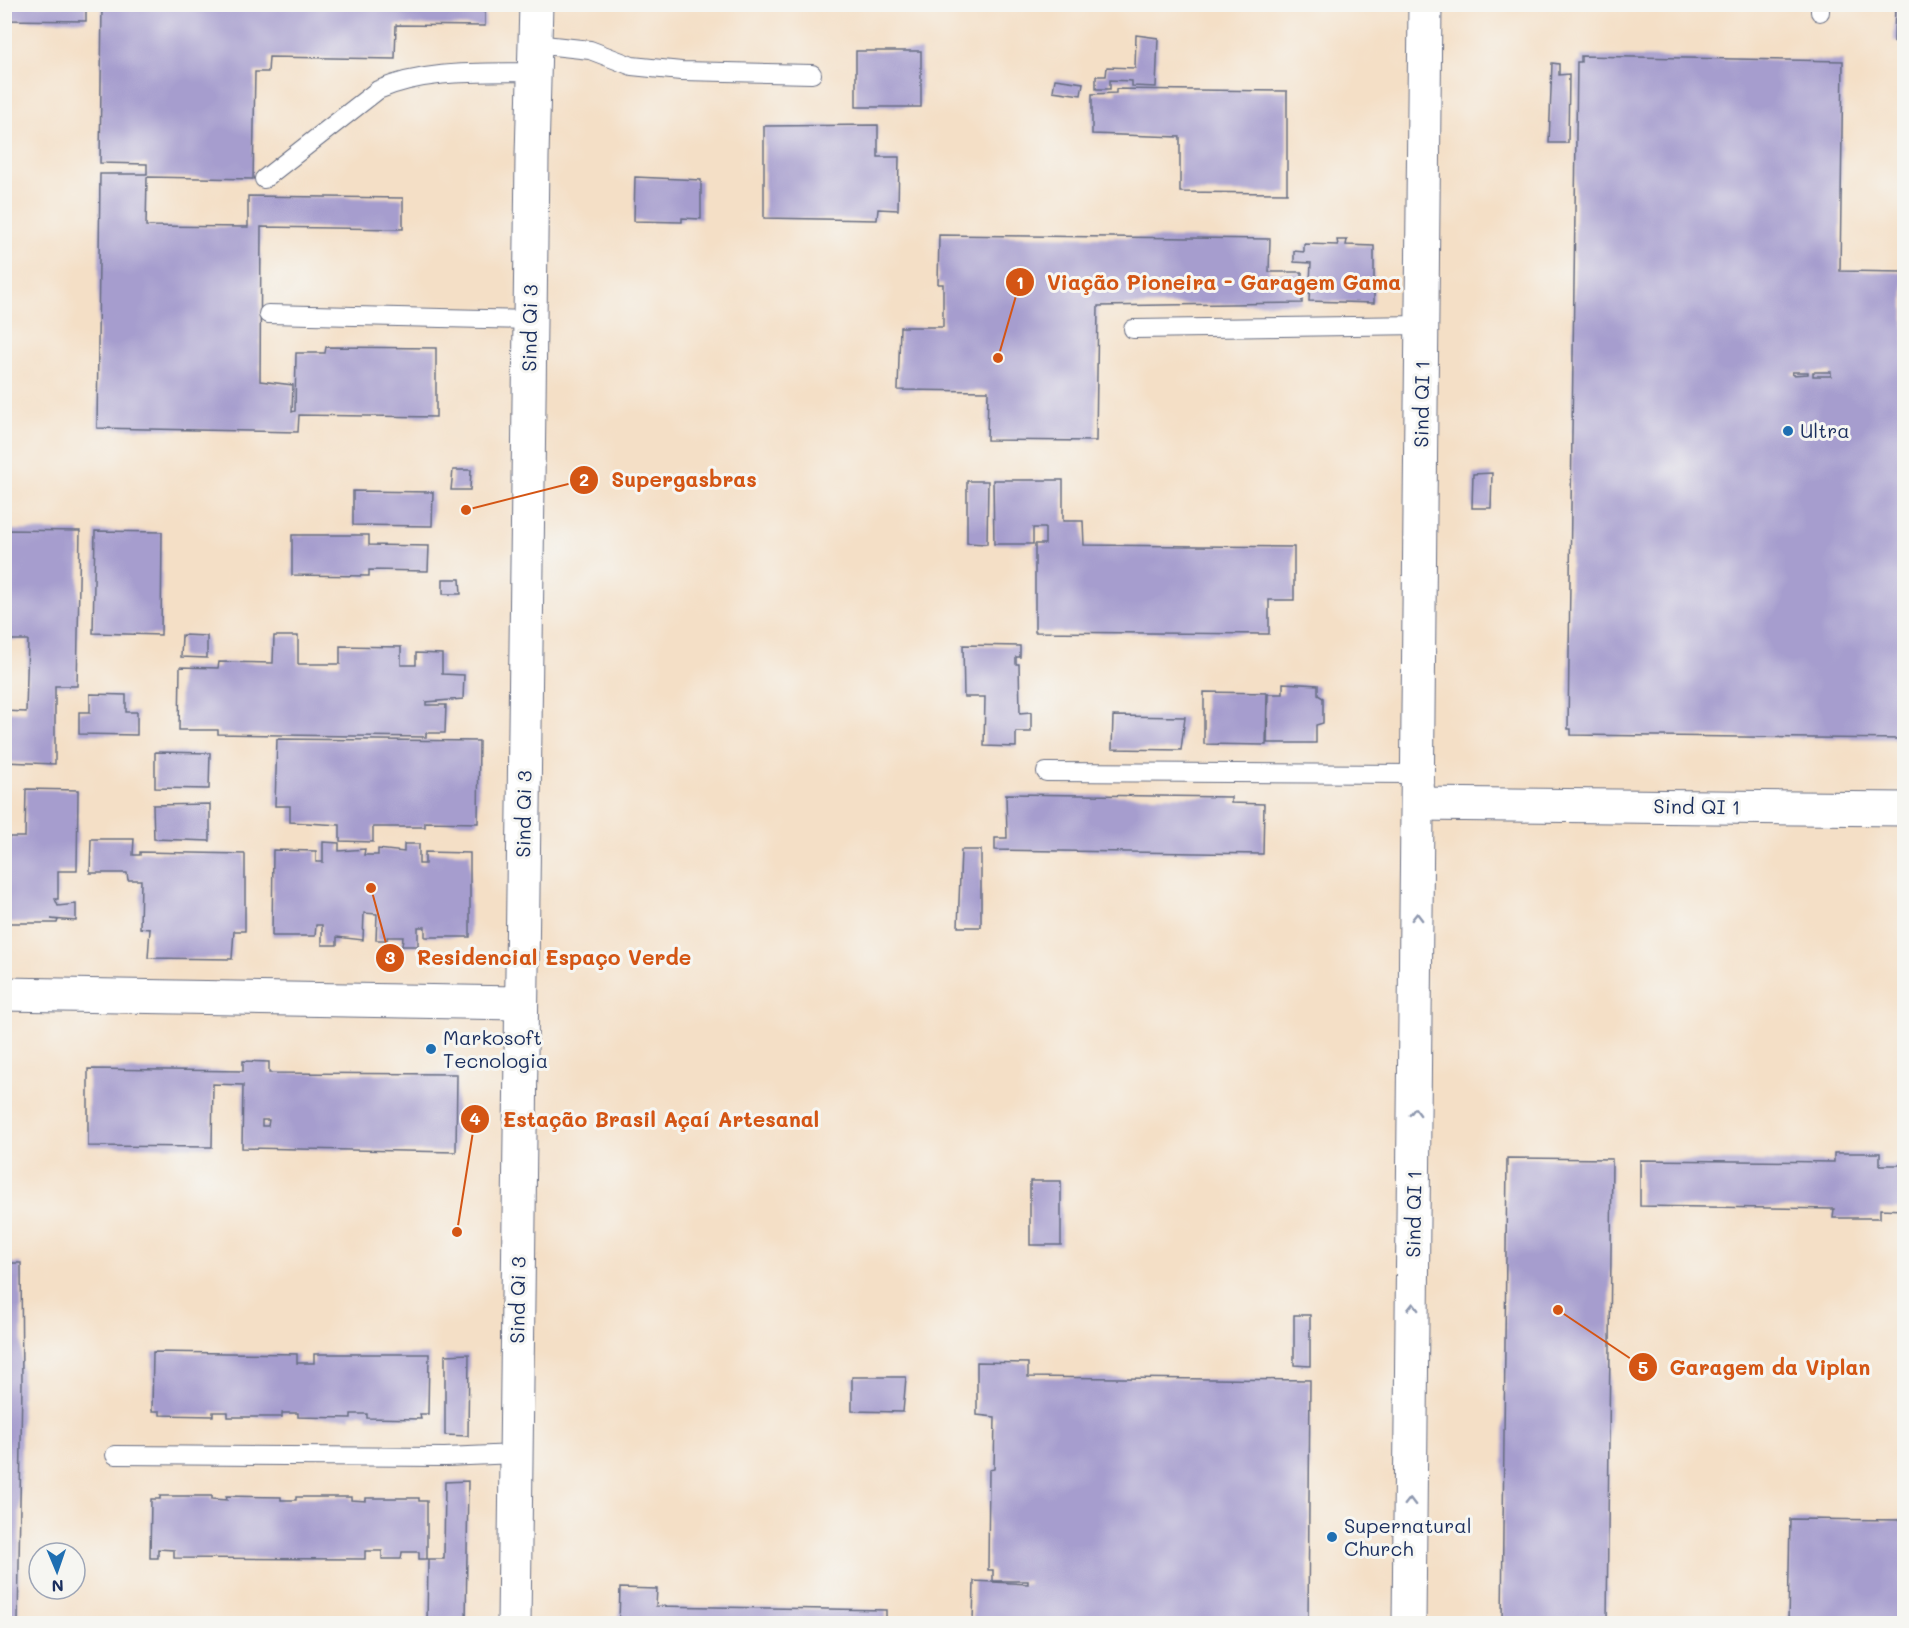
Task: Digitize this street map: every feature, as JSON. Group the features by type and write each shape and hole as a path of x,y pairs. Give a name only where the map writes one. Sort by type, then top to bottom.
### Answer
{"street":[{"name":"Sind Qi 3","path":"514,1623 536,4"},
{"name":"Sind QI 1","path":"1409,1623 1425,4"},
{"name":"Sind QI 1","path":"1418,789 1905,809"},
{"path":"4,994 521,1003"}],"lane":[{"path":"264,179 378,90 396,82 590,50 632,66 681,71 812,74"},
{"path":"268,314 530,320"},
{"path":"1133,329 1423,325"},
{"path":"1046,772 1418,789"},
{"path":"115,1455 445,1457 516,1454"}],"building":[{"path":"102,4 485,6 485,26 396,25 395,59 269,57 268,72 255,72 253,179 147,177 146,226 248,227 248,196 403,198 403,229 261,227 260,381 293,385 292,412 295,411 296,353 325,353 326,347 436,348 436,417 299,415 298,432 97,428 100,174 147,174 147,164 100,163"},
{"path":"1895,4 1904,4 1904,42 1894,42"},
{"path":"4,5 86,5 86,21 4,20"},
{"path":"1136,35 1158,38 1156,87 1132,86 1132,81 1110,80 1110,89 1096,89 1096,76 1106,76 1107,67 1135,68"},
{"path":"856,51 921,51 921,107 856,107"},
{"path":"1581,56 1843,61 1840,271 1904,272 1904,739 1571,735 1571,729 1568,729 1577,62 1581,62","holes":["1792,372 1808,372 1808,374 1793,375","1813,372 1831,372 1831,376 1813,376"]},
{"path":"1552,63 1559,64 1559,75 1569,74 1568,143 1549,143"},
{"path":"1055,79 1083,83 1081,95 1053,91"},
{"path":"1116,89 1287,91 1287,193 1180,192 1180,137 1092,134 1092,94 1116,93"},
{"path":"878,125 878,157 899,157 898,210 878,209 877,220 764,218 764,126"},
{"path":"635,177 701,180 701,219 682,218 682,222 634,221"},
{"path":"939,235 1270,239 1269,272 1302,272 1302,303 1098,306 1096,441 987,440 988,391 898,390 900,327 943,327 943,284 938,284"},
{"path":"1337,240 1347,240 1346,245 1374,246 1374,303 1309,301 1311,263 1294,262 1294,251 1304,252 1304,244 1338,245"},
{"path":"453,470 471,470 470,490 451,490"},
{"path":"1492,473 1491,508 1472,508 1473,474"},
{"path":"993,480 1063,480 1063,521 1083,521 1084,545 1294,547 1294,600 1269,600 1269,634 1035,632 1035,544 1045,544 1045,528 1033,528 1033,544 994,544"},
{"path":"967,481 988,481 987,544 967,543"},
{"path":"353,491 433,492 432,526 353,525"},
{"path":"4,530 80,531 77,686 55,686 55,764 4,762 4,711 26,712 28,640 4,640"},
{"path":"95,531 162,532 161,635 93,633"},
{"path":"292,535 369,535 369,545 429,546 428,571 369,570 369,576 292,575"},
{"path":"443,579 460,579 461,594 443,594"},
{"path":"182,635 207,636 207,658 181,657"},
{"path":"274,636 298,636 298,664 340,664 340,646 401,647 401,665 416,665 416,653 442,654 442,674 464,675 463,699 426,702 426,705 446,705 445,733 426,733 426,737 218,734 218,730 179,730 180,667 218,668 219,662 273,663"},
{"path":"963,645 1020,646 1020,657 1016,657 1016,664 1019,664 1020,713 1031,712 1031,732 1016,732 1016,747 984,746 985,697 964,697"},
{"path":"1283,683 1318,685 1318,695 1323,698 1323,723 1316,725 1316,743 1267,743 1268,694 1283,694"},
{"path":"1204,692 1267,693 1266,745 1204,744"},
{"path":"90,694 126,695 126,712 137,712 137,735 79,734 79,712 90,712"},
{"path":"1113,716 1185,717 1181,750 1112,749"},
{"path":"277,739 479,741 478,823 425,822 425,827 373,827 373,842 340,841 340,825 290,822 290,806 275,806"},
{"path":"155,752 210,753 209,789 155,788"},
{"path":"26,789 78,790 77,871 58,871 58,899 55,899 58,906 76,904 76,921 51,919 58,920 57,923 4,923 4,837 25,837"},
{"path":"1006,794 1231,797 1231,803 1264,804 1263,854 995,850 995,838 1007,838"},
{"path":"210,804 210,841 154,839 153,805"},
{"path":"91,839 134,839 133,855 140,855 140,852 245,854 245,931 234,931 232,959 148,958 150,929 140,928 141,880 128,880 127,873 90,873"},
{"path":"323,842 339,843 339,851 365,849 364,855 378,855 378,849 404,852 404,844 419,844 419,864 425,864 425,852 470,853 470,937 425,937 425,927 418,927 418,946 402,946 403,937 376,940 377,914 364,913 363,940 337,937 337,945 322,945 322,925 316,925 315,936 272,936 273,850 316,851 316,862 323,862"},
{"path":"961,850 981,850 981,927 958,927"},
{"path":"243,1061 269,1062 269,1073 457,1074 456,1152 242,1148 243,1085 213,1084 212,1147 88,1146 88,1069 243,1071","holes":["262,1120 269,1120 268,1126 262,1126"]},
{"path":"1834,1153 1880,1153 1880,1165 1904,1165 1904,1210 1880,1209 1880,1218 1833,1218 1834,1209 1640,1206 1640,1160 1834,1162"},
{"path":"1507,1158 1612,1159 1607,1623 1502,1623"},
{"path":"1030,1181 1061,1181 1061,1245 1030,1245"},
{"path":"4,1263 21,1263 22,1383 18,1623 4,1623"},
{"path":"1294,1315 1310,1315 1310,1366 1294,1365"},
{"path":"153,1352 297,1354 297,1363 314,1363 314,1354 429,1354 428,1414 420,1414 421,1419 367,1418 367,1414 351,1414 351,1418 298,1417 298,1413 282,1413 282,1417 228,1417 228,1412 213,1412 213,1416 160,1415 160,1411 152,1411"},
{"path":"469,1354 468,1436 445,1435 445,1355"},
{"path":"977,1362 1028,1363 1028,1377 1310,1380 1308,1623 973,1623 974,1581 1028,1584 1028,1581 993,1581 993,1570 988,1570 989,1470 994,1469 995,1417 977,1415"},
{"path":"852,1377 906,1377 903,1412 852,1411"},
{"path":"468,1481 466,1623 427,1623 428,1559 444,1559 445,1482"},
{"path":"160,1496 212,1496 212,1499 227,1500 226,1496 281,1497 281,1500 296,1500 296,1497 351,1497 351,1500 366,1501 366,1498 419,1498 419,1501 427,1501 427,1559 419,1559 419,1552 402,1552 401,1559 382,1559 382,1551 365,1551 365,1559 174,1558 174,1550 158,1549 158,1558 150,1558 151,1499 160,1499"},
{"path":"1790,1519 1904,1520 1904,1623 1788,1623"},
{"path":"620,1588 657,1589 656,1606 886,1610 886,1623 619,1623"}],"place":[{"name":"Viação Pioneira - Garagem Gama","path":"998,358"},
{"name":"Ultra","path":"1788,431"},
{"name":"Supergasbras","path":"466,510"},
{"name":"Residencial Espaço Verde","path":"371,888"},
{"name":"Markosoft Tecnologia","path":"431,1049"},
{"name":"Estação Brasil Açaí Artesanal","path":"457,1232"},
{"name":"Garagem da Viplan","path":"1558,1310"},
{"name":"Supernatural Church","path":"1332,1537"}]}
